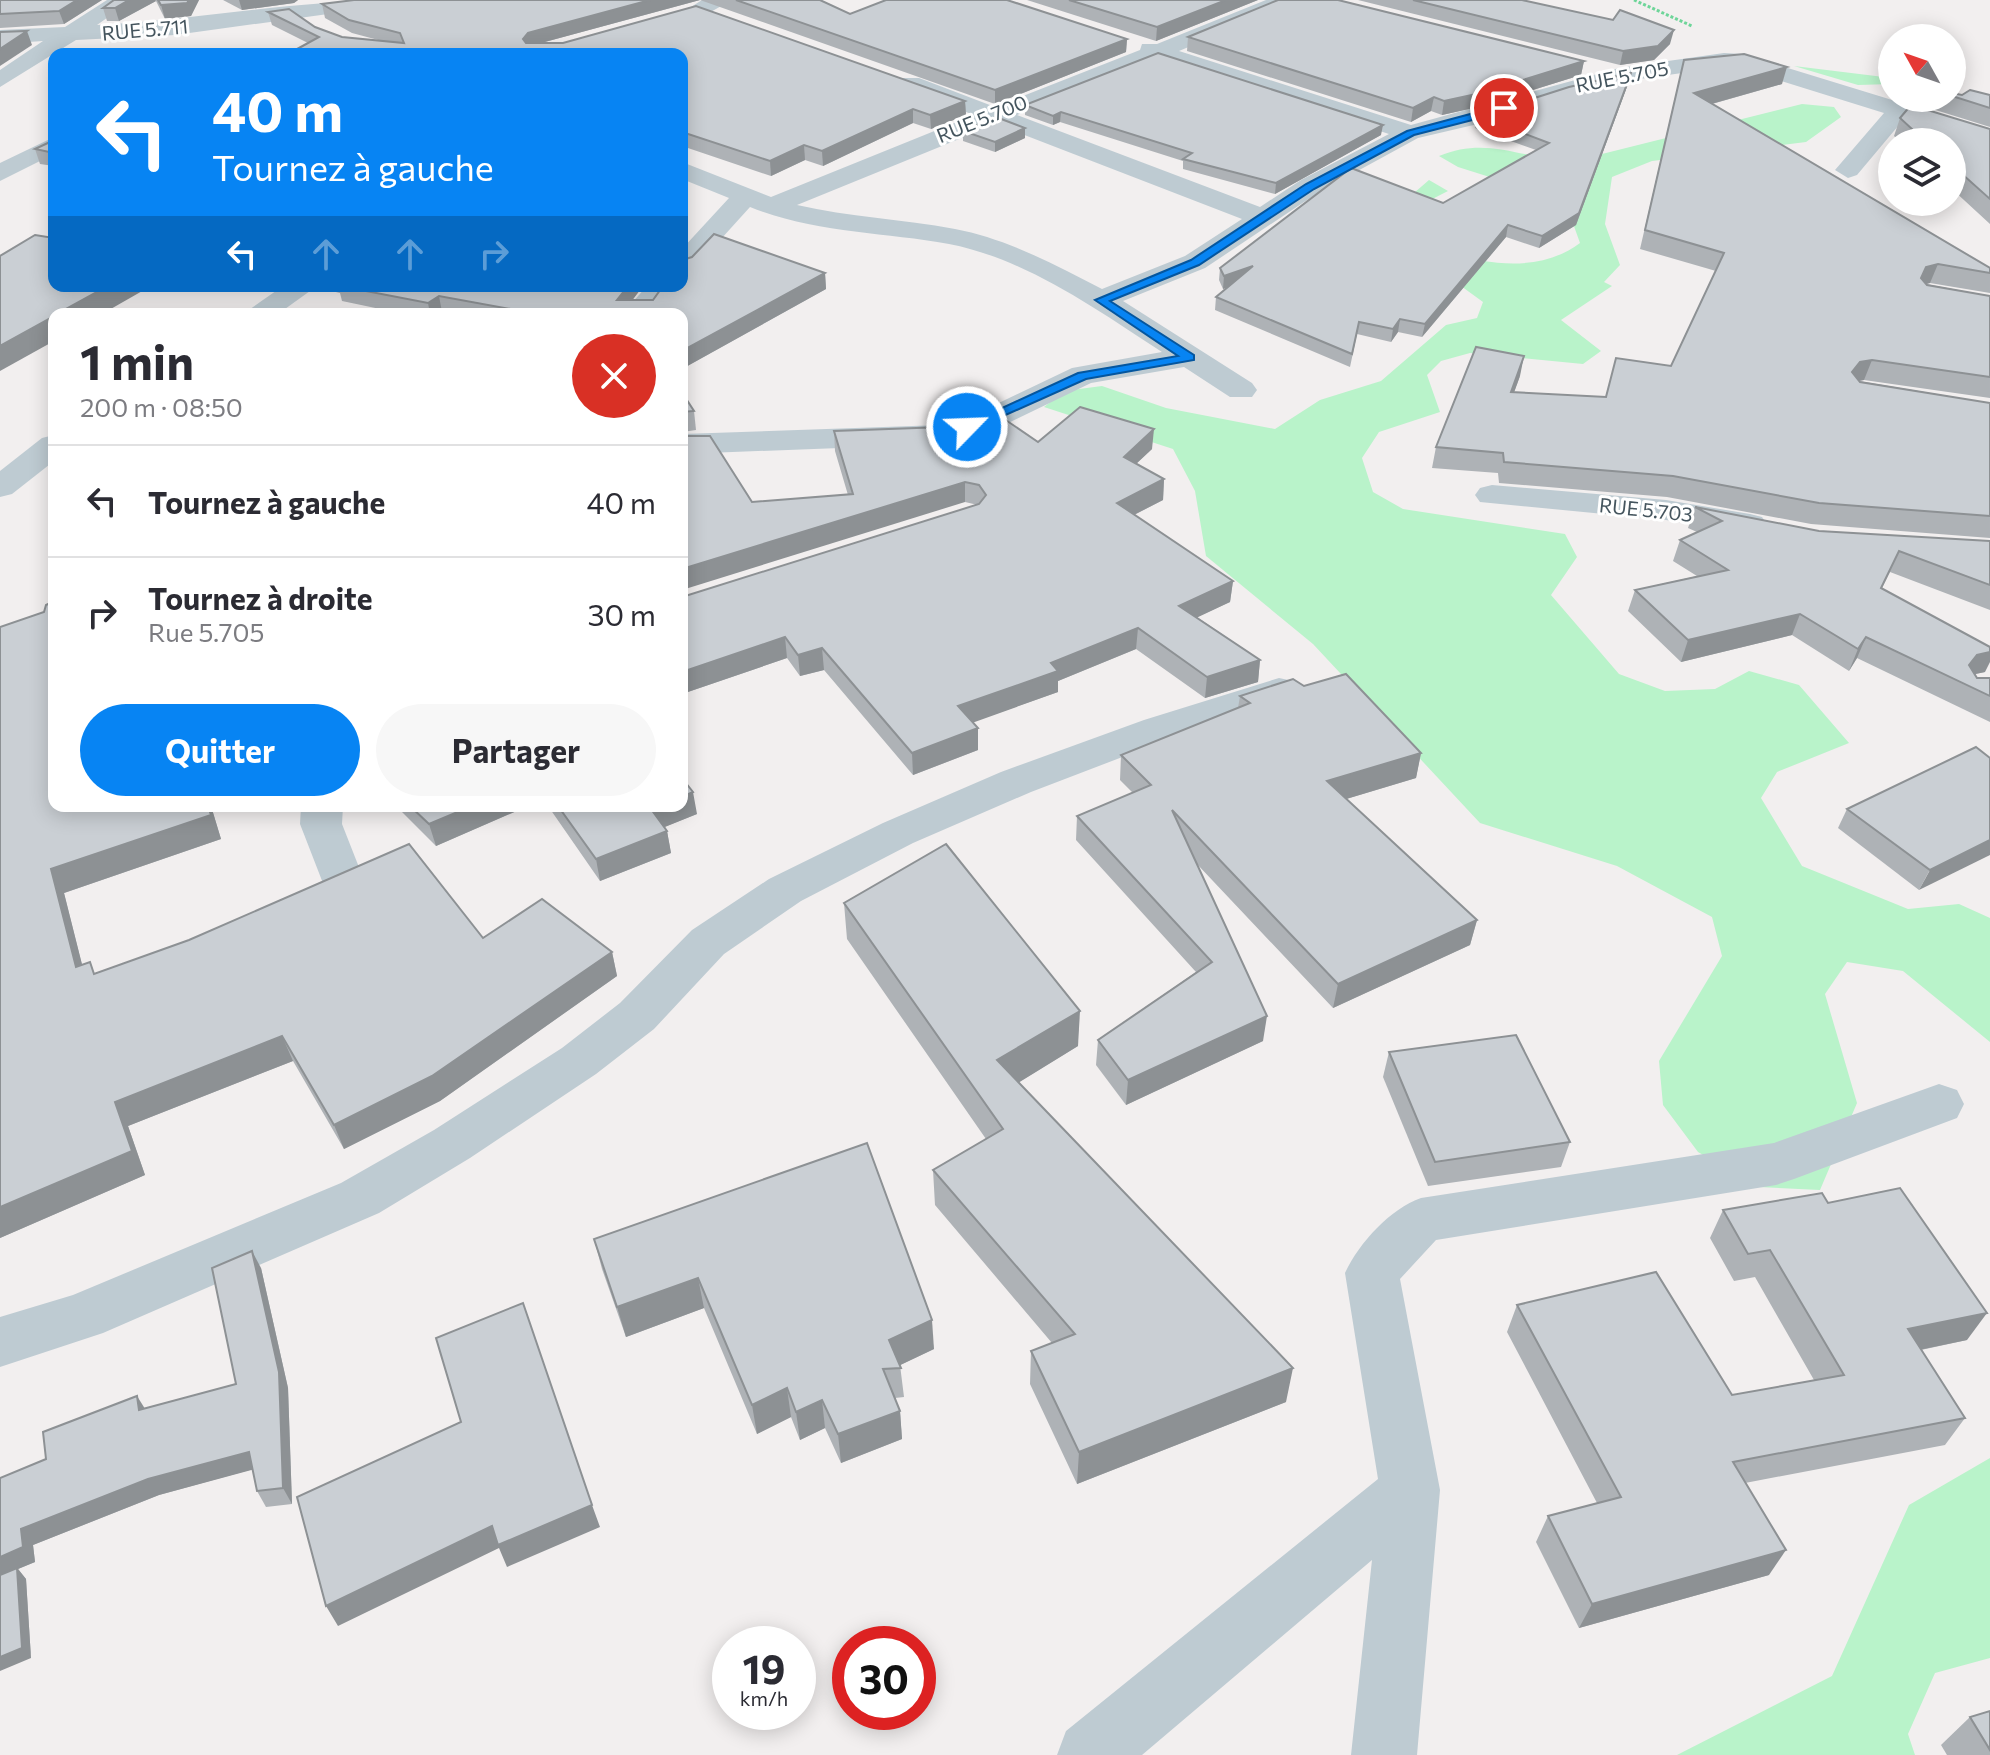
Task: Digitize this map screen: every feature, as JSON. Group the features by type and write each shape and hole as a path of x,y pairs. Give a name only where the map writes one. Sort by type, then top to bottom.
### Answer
{"street":[{"path":"0,80 121,0"},
{"name":"RUE 5.711","path":"0,37 63,36 386,0"},
{"name":"RUE 5.700","path":"758,201 1159,52 1284,0"},
{"path":"250,40 302,9 325,32"},
{"path":"671,15 699,9 725,10"},
{"path":"1118,39 1410,133"},
{"name":"RUE 5.705","path":"1101,300 1195,262 1262,217 1410,133 1486,115 1558,90 1619,75 1724,60 1742,61 1878,103"},
{"path":"1575,63 1619,75"},
{"path":"888,75 1262,217"},
{"path":"1848,170 1897,112"},
{"name":"RUE 5.705","path":"1906,112 1990,138"},
{"path":"0,173 48,147"},
{"path":"688,172 758,201 831,221 989,245 1101,300 1241,390"},
{"path":"688,260 758,201"},
{"path":"268,308 293,292"},
{"path":"643,308 657,292"},
{"path":"688,444 944,434 991,419 1083,375 1189,357"},
{"path":"0,487 48,450"},
{"name":"RUE 5.703","path":"1492,495 1666,510 1783,531"},
{"path":"0,1342 83,1316 360,1198 452,1144 579,1061 637,1016 708,942 799,883 898,833 1016,782 1158,729 1279,690"},
{"path":"322,812 321,824 342,880"},
{"path":"1384,1755 1410,1490 1372,1273 1421,1220 1776,1164 1939,1104"},
{"path":"1090,1755 1410,1490"}],"green space":[{"path":"1794,66 1878,76 1878,84 1858,85"},
{"path":"1802,104 1834,107 1841,117 1806,142 1652,161 1612,177 1605,224 1620,265 1604,282 1612,286 1561,320 1601,351 1583,364 1470,353 1441,361 1427,375 1440,412 1379,432 1362,458 1373,492 1403,509 1565,534 1577,557 1551,595 1619,674 1665,691 1715,689 1749,671 1799,685 1849,743 1777,772 1761,798 1802,866 1908,909 1959,904 1990,918 1990,1042 1903,971 1847,962 1825,994 1857,1103 1820,1190 1759,1187 1698,1152 1663,1105 1659,1061 1722,956 1712,917 1617,866 1480,823 1313,644 1206,556 1195,491 1173,449 1044,407 1064,391 1102,386 1166,408 1275,429 1320,400 1381,381 1446,325 1477,318 1483,302 1377,225 1429,180 1448,191 1395,218 1407,243 1473,259 1518,263 1539,261 1580,243 1565,201 1458,167 1439,156 1457,150 1490,148 1574,161"},
{"path":"1990,1458 1990,1658 1935,1673 1908,1734 1915,1755 1677,1755 1832,1676 1909,1505"}],"building":[{"path":"0,0 77,0 59,11 0,14"},
{"path":"114,0 129,0 115,8 103,8"},
{"path":"158,0 189,0 187,3 161,5"},
{"path":"354,0 650,0 528,33 523,39 526,43 563,43 696,6 965,101 930,115 913,109 822,151 804,145 770,161 688,134 688,48 299,48 319,37 268,12 289,9 315,27 342,37 404,43 400,33 349,20 322,4"},
{"path":"736,0 820,0 850,14 886,0 1007,0 1127,39 995,90"},
{"path":"1069,0 1226,0 1157,27"},
{"path":"1278,0 1338,0 1584,61 1481,93 1444,101 1434,97 1413,108 1188,37"},
{"path":"1413,0 1522,0 1613,20 1620,10 1674,30 1658,46 1623,51"},
{"path":"27,31 0,49 0,32"},
{"path":"1158,53 1383,125 1276,183 1183,159 1192,153 1061,112 1053,116 1025,105"},
{"path":"1744,54 1787,67 1694,93 1878,202 1878,216 1902,216 1990,268 1990,273 1938,264 1926,267 1921,278 1927,285 1990,296 1990,377 1872,360 1860,362 1852,372 1860,382 1990,403 1990,516 1819,503 1673,476 1504,462 1503,453 1436,447 1476,347 1524,356 1511,392 1606,397 1616,358 1671,366 1724,253 1645,230 1684,60"},
{"path":"1631,73 1579,213 1542,236 1508,225 1425,324 1400,319 1393,329 1359,322 1352,354 1216,297 1253,266 1224,276 1220,268 1351,168 1443,203 1549,143 1478,116 1569,87"},
{"path":"1970,90 1990,95 1990,108 1966,100 1966,92"},
{"path":"1905,112 1934,112 1990,129 1990,199 1966,178 1966,128 1911,128 1900,118"},
{"path":"996,117 1025,128 995,142 963,131"},
{"path":"48,143 48,152 35,149"},
{"path":"714,234 825,273 688,348 688,308 505,308 439,296 428,303 371,292 623,292 617,300 653,300 659,292 688,292 688,258"},
{"path":"35,235 48,237 48,292 97,292 68,308 48,308 48,319 0,346 0,256"},
{"path":"1080,407 1154,429 1124,457 1164,479 1117,503 1233,581 1179,606 1260,660 1207,677 1138,628 1051,663 1058,671 958,706 978,728 912,753 822,648 798,655 785,637 688,670 688,595 979,504 986,495 979,485 965,482 688,567 688,436 710,436 752,502 853,494 834,431 944,427 994,412 1038,442"},
{"path":"1695,507 1819,531 1990,541 1990,585 1899,551 1881,588 1990,647 1990,652 1977,655 1969,665 1977,678 1990,678 1990,696 1866,637 1858,649 1800,614 1688,640 1635,590 1728,570 1680,540 1722,521"},
{"path":"46,605 48,812 210,812 211,815 51,869 76,967 90,962 94,974 189,940 409,844 483,938 542,899 612,952 432,1076 334,1125 282,1036 115,1102 132,1151 0,1207 0,627 44,612"},
{"path":"1346,674 1421,753 1327,781 1477,920 1338,984 1172,810 1267,1016 1128,1080 1098,1040 1212,962 1077,816 1151,785 1121,755 1250,703 1240,696 1293,679 1304,686"},
{"path":"1976,747 1990,758 1990,840 1930,870 1847,809"},
{"path":"416,812 458,812 429,824"},
{"path":"562,812 653,812 667,831 596,859"},
{"path":"946,844 1080,1011 997,1060 1293,1368 1079,1452 1031,1351 1075,1334 933,1170 1003,1129 844,903"},
{"path":"1516,1035 1570,1142 1435,1162 1389,1052"},
{"path":"867,1143 932,1320 889,1340 901,1368 883,1369 900,1411 838,1434 822,1400 796,1412 787,1388 752,1405 698,1278 617,1307 594,1239"},
{"path":"1900,1188 1987,1313 1908,1329 1965,1418 1733,1462 1786,1550 1592,1604 1548,1516 1621,1497 1517,1305 1656,1272 1732,1395 1844,1375 1770,1250 1748,1254 1723,1210 1822,1193 1828,1203"},
{"path":"252,1251 279,1372 283,1488 257,1491 249,1452 148,1479 21,1529 23,1547 0,1557 0,1478 46,1459 43,1432 137,1396 139,1410 236,1384 212,1268"},
{"path":"523,1303 592,1505 498,1545 492,1526 326,1606 297,1497 461,1422 436,1338"},
{"path":"17,1568 22,1648 0,1657 0,1575"},
{"path":"1990,1711 1990,1750 1970,1717"}],"route":[{"path":"967,427 991,419 1012,406 1083,375 1189,357 1101,300 1186,267 1310,186 1410,133 1504,108"}]}
